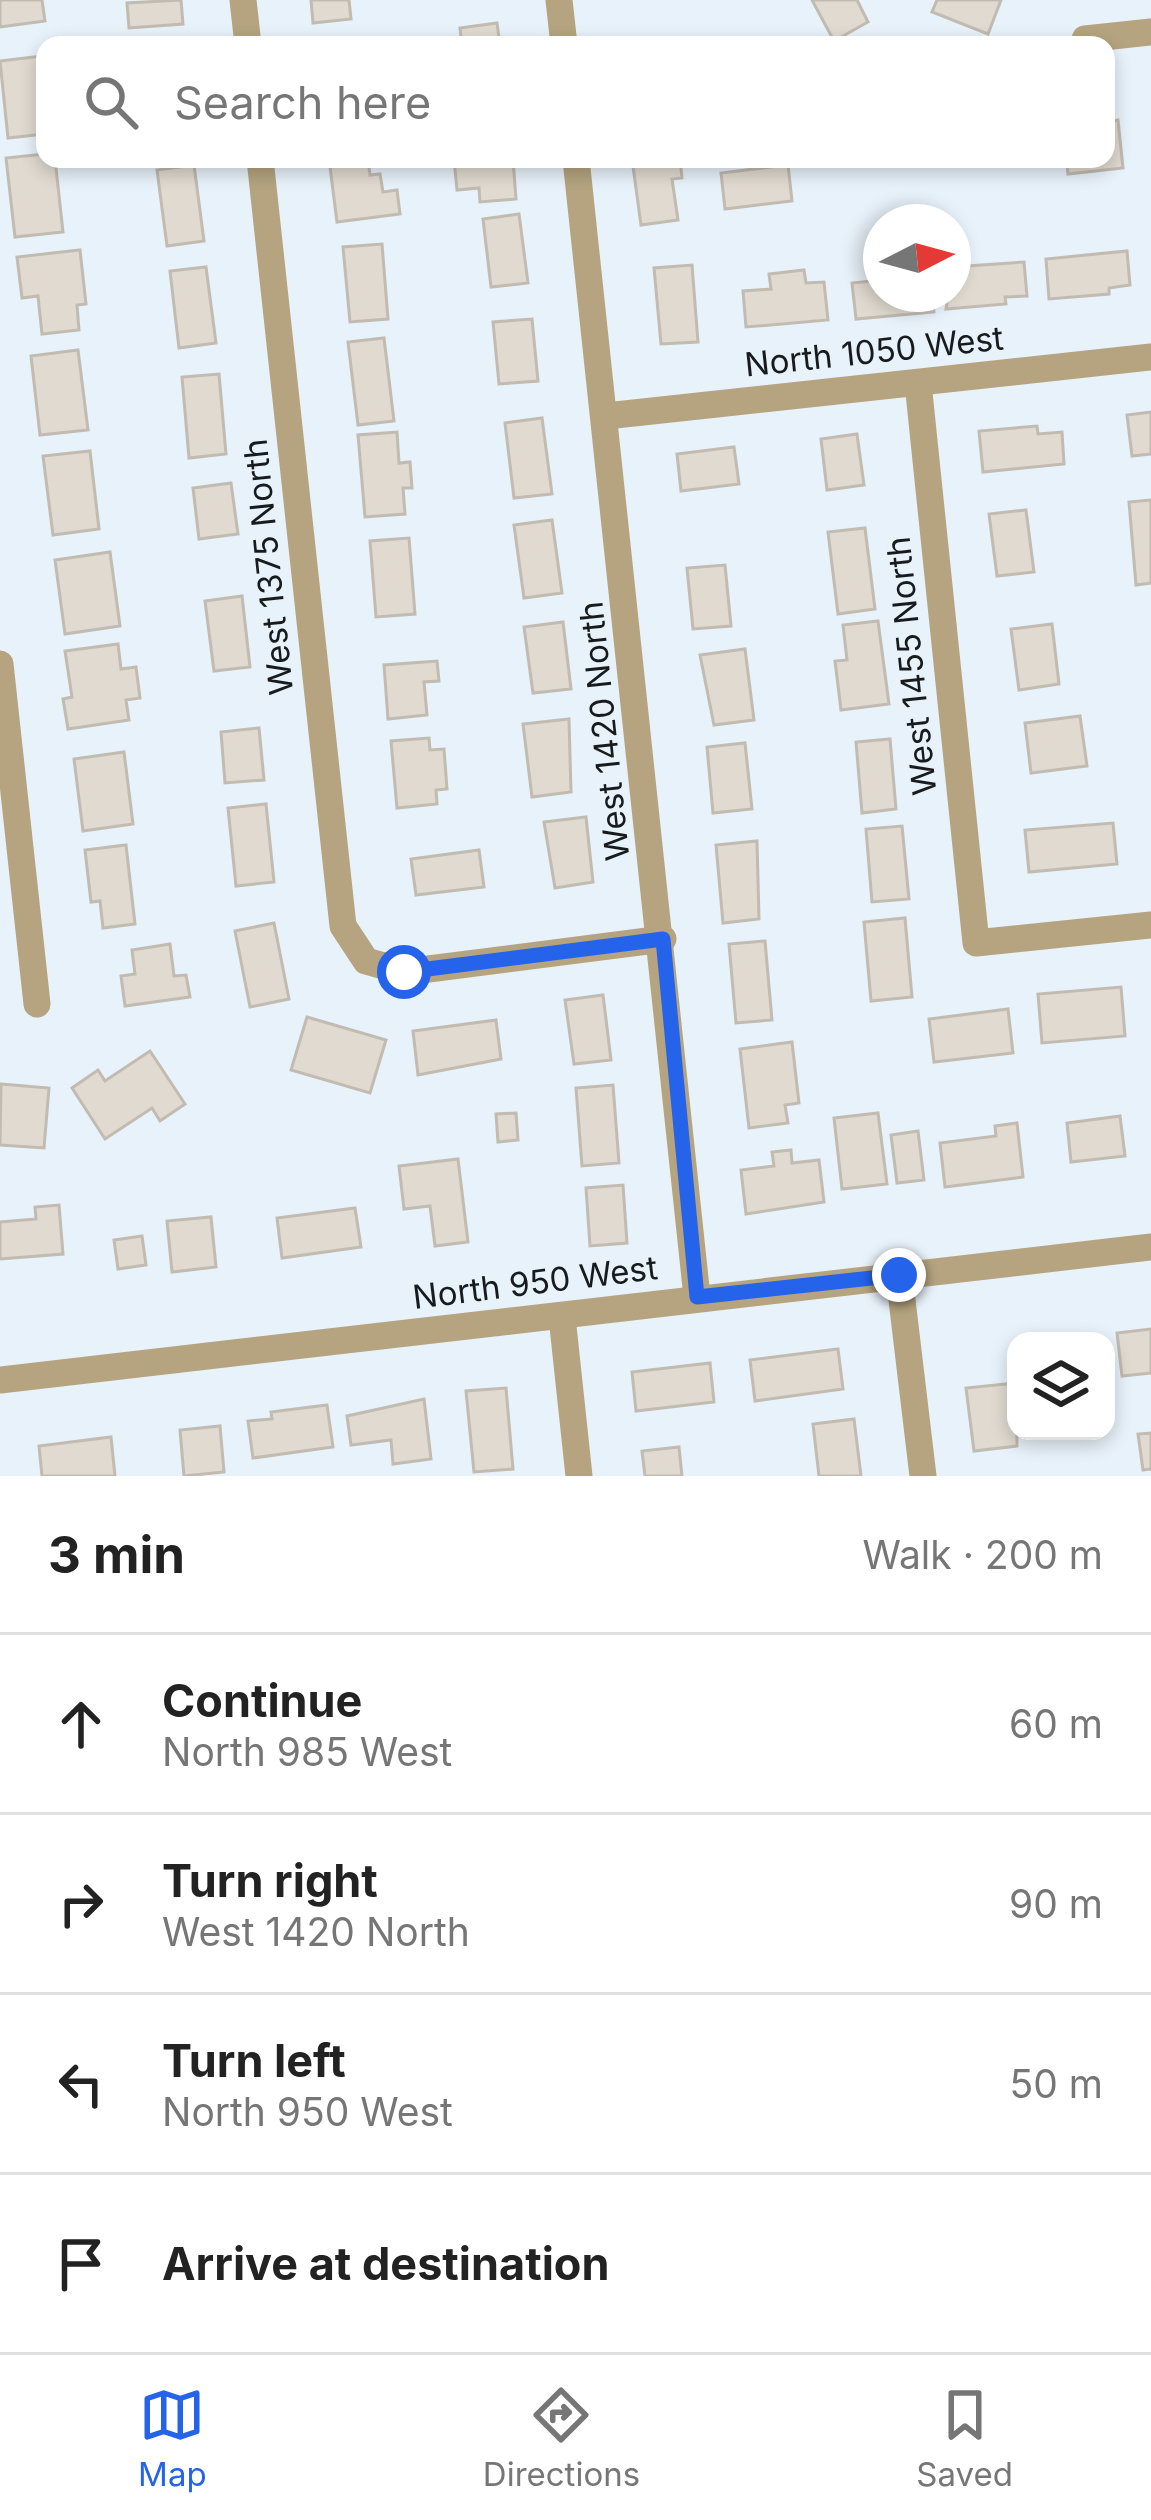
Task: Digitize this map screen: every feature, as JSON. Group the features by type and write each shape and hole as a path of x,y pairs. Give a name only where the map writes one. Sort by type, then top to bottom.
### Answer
{"street":[{"path":"243,0 247,36"},
{"path":"559,0 563,36"},
{"path":"1113,36 1151,32"},
{"name":"West 1375 North","path":"261,168 343,926 366,961 404,972 663,939"},
{"name":"West 1420 North","path":"577,168 663,939 697,1297"},
{"name":"North 1050 West","path":"606,416 1151,357"},
{"name":"West 1455 North","path":"918,383 976,943 1151,926"},
{"path":"0,664 37,1004"},
{"name":"North 950 West","path":"0,1380 1151,1247"},
{"path":"899,1275 922,1476"},
{"path":"562,1317 579,1476"}],"building":[{"path":"0,0 42,0 45,21 0,27"},
{"path":"181,0 183,24 129,28 127,3"},
{"path":"311,0 349,0 351,19 313,23"},
{"path":"812,0 857,0 868,22 843,36 831,36"},
{"path":"937,0 1001,0 988,34 932,12"},
{"path":"497,23 499,36 461,36 460,28"},
{"path":"36,57 36,135 8,138 0,61"},
{"path":"1115,120 1123,168 1068,174 1067,168 1115,168"},
{"path":"36,155 36,168 56,168 63,232 15,237 6,158"},
{"path":"194,168 204,241 167,246 157,170"},
{"path":"330,168 369,168 370,175 380,174 383,192 397,190 400,214 337,222"},
{"path":"455,168 514,168 516,199 480,202 479,188 457,190"},
{"path":"633,168 681,168 682,178 672,179 678,220 641,225"},
{"path":"788,168 792,201 725,209 721,173"},
{"path":"519,214 528,283 491,287 483,219"},
{"path":"382,244 388,319 350,322 343,247"},
{"path":"80,250 86,304 77,305 79,330 42,334 38,296 22,298 17,257"},
{"path":"1127,251 1130,285 1109,288 1109,294 1049,299 1046,259"},
{"path":"1024,262 1027,296 1005,297 1006,304 971,307 971,266"},
{"path":"692,265 698,342 661,344 654,268"},
{"path":"206,267 216,343 179,348 170,271"},
{"path":"804,270 806,283 824,282 828,320 746,327 743,291 771,289 769,274"},
{"path":"863,282 863,312 934,312 856,319 852,283"},
{"path":"532,319 538,381 499,384 493,322"},
{"path":"384,338 394,421 358,425 348,342"},
{"path":"78,350 88,430 40,435 31,356"},
{"path":"219,374 226,454 189,458 182,377"},
{"path":"1151,412 1151,454 1132,456 1127,415"},
{"path":"542,418 552,494 514,498 505,423"},
{"path":"1037,426 1038,434 1062,432 1064,464 983,472 979,431"},
{"path":"397,432 399,463 410,462 412,488 403,488 405,514 365,517 358,435"},
{"path":"857,434 864,485 827,490 821,439"},
{"path":"734,447 739,484 681,491 677,454"},
{"path":"90,451 99,529 53,535 43,456"},
{"path":"231,483 238,534 199,539 193,488"},
{"path":"1151,500 1151,583 1136,585 1129,502"},
{"path":"1026,510 1034,572 997,576 989,514"},
{"path":"552,520 562,593 524,598 514,525"},
{"path":"865,528 875,609 838,614 828,532"},
{"path":"409,538 415,614 376,617 370,541"},
{"path":"110,552 120,626 65,634 55,560"},
{"path":"725,565 731,626 693,629 687,568"},
{"path":"242,596 250,667 214,671 205,601"},
{"path":"878,621 889,704 841,710 835,661 847,660 843,625"},
{"path":"563,622 571,689 533,693 524,627"},
{"path":"1052,624 1059,684 1019,690 1011,629"},
{"path":"118,644 121,669 136,667 140,698 126,700 129,720 68,729 63,699 72,697 65,651"},
{"path":"745,649 754,720 714,725 700,655"},
{"path":"437,661 439,681 424,682 427,715 388,719 384,665"},
{"path":"1080,716 1087,766 1031,773 1025,723"},
{"path":"569,719 571,792 532,797 523,724"},
{"path":"259,728 264,780 225,783 221,732"},
{"path":"429,738 430,750 444,749 447,789 436,790 437,804 397,808 391,741"},
{"path":"890,739 896,809 862,813 856,742"},
{"path":"745,743 752,809 713,813 707,747"},
{"path":"124,752 133,824 83,831 74,759"},
{"path":"266,804 274,882 236,886 228,808"},
{"path":"586,817 593,882 555,888 544,822"},
{"path":"1113,823 1117,864 1029,872 1025,830"},
{"path":"902,826 909,899 872,902 866,829"},
{"path":"757,841 759,919 723,923 716,845"},
{"path":"126,845 135,924 103,928 100,901 91,902 85,850"},
{"path":"479,850 484,887 416,895 411,859"},
{"path":"905,918 912,997 871,1001 864,922"},
{"path":"274,923 289,999 250,1007 235,931"},
{"path":"765,941 772,1020 736,1023 729,944"},
{"path":"170,944 174,976 186,975 190,997 125,1006 121,976 135,974 132,950"},
{"path":"1121,987 1125,1036 1042,1043 1038,994"},
{"path":"603,995 611,1060 574,1064 565,1000"},
{"path":"1008,1009 1013,1053 934,1062 929,1019"},
{"path":"307,1017 386,1040 370,1093 291,1070"},
{"path":"496,1020 501,1059 418,1075 413,1031"},
{"path":"792,1042 799,1103 785,1105 788,1123 749,1128 740,1049"},
{"path":"150,1051 185,1104 160,1121 152,1108 105,1139 72,1088 98,1070 105,1081"},
{"path":"1,1084 49,1088 44,1148 0,1145"},
{"path":"613,1085 619,1163 582,1166 576,1088"},
{"path":"516,1113 518,1140 498,1142 496,1114"},
{"path":"878,1113 887,1184 842,1189 834,1118"},
{"path":"1120,1116 1125,1156 1071,1162 1067,1123"},
{"path":"1017,1123 1023,1177 945,1187 940,1143 996,1136 995,1126"},
{"path":"918,1131 924,1180 897,1183 891,1135"},
{"path":"791,1150 792,1163 819,1160 824,1202 746,1214 741,1170 774,1166 772,1152"},
{"path":"458,1159 468,1242 435,1246 430,1206 404,1209 399,1166"},
{"path":"623,1185 627,1243 590,1246 586,1188"},
{"path":"59,1205 63,1254 0,1259 0,1222 36,1219 35,1207"},
{"path":"355,1208 361,1247 282,1258 277,1218"},
{"path":"211,1217 216,1267 172,1272 167,1221"},
{"path":"142,1236 146,1265 118,1269 114,1240"},
{"path":"1151,1329 1151,1373 1122,1376 1117,1333"},
{"path":"838,1349 843,1389 755,1401 750,1360"},
{"path":"710,1363 714,1402 636,1411 632,1372"},
{"path":"1007,1384 1007,1440 1017,1440 1017,1446 974,1451 966,1388"},
{"path":"506,1388 513,1469 474,1472 466,1391"},
{"path":"424,1399 431,1459 393,1464 391,1440 351,1445 347,1416"},
{"path":"327,1405 333,1447 253,1458 248,1421 272,1419 271,1412"},
{"path":"854,1419 861,1476 819,1476 813,1424"},
{"path":"220,1426 224,1472 184,1476 180,1430"},
{"path":"1151,1433 1151,1469 1143,1470 1138,1434"},
{"path":"111,1437 115,1476 42,1476 39,1446"},
{"path":"679,1447 682,1476 645,1476 642,1451"}],"route":[{"path":"404,972 663,939 697,1297 899,1275"}]}
